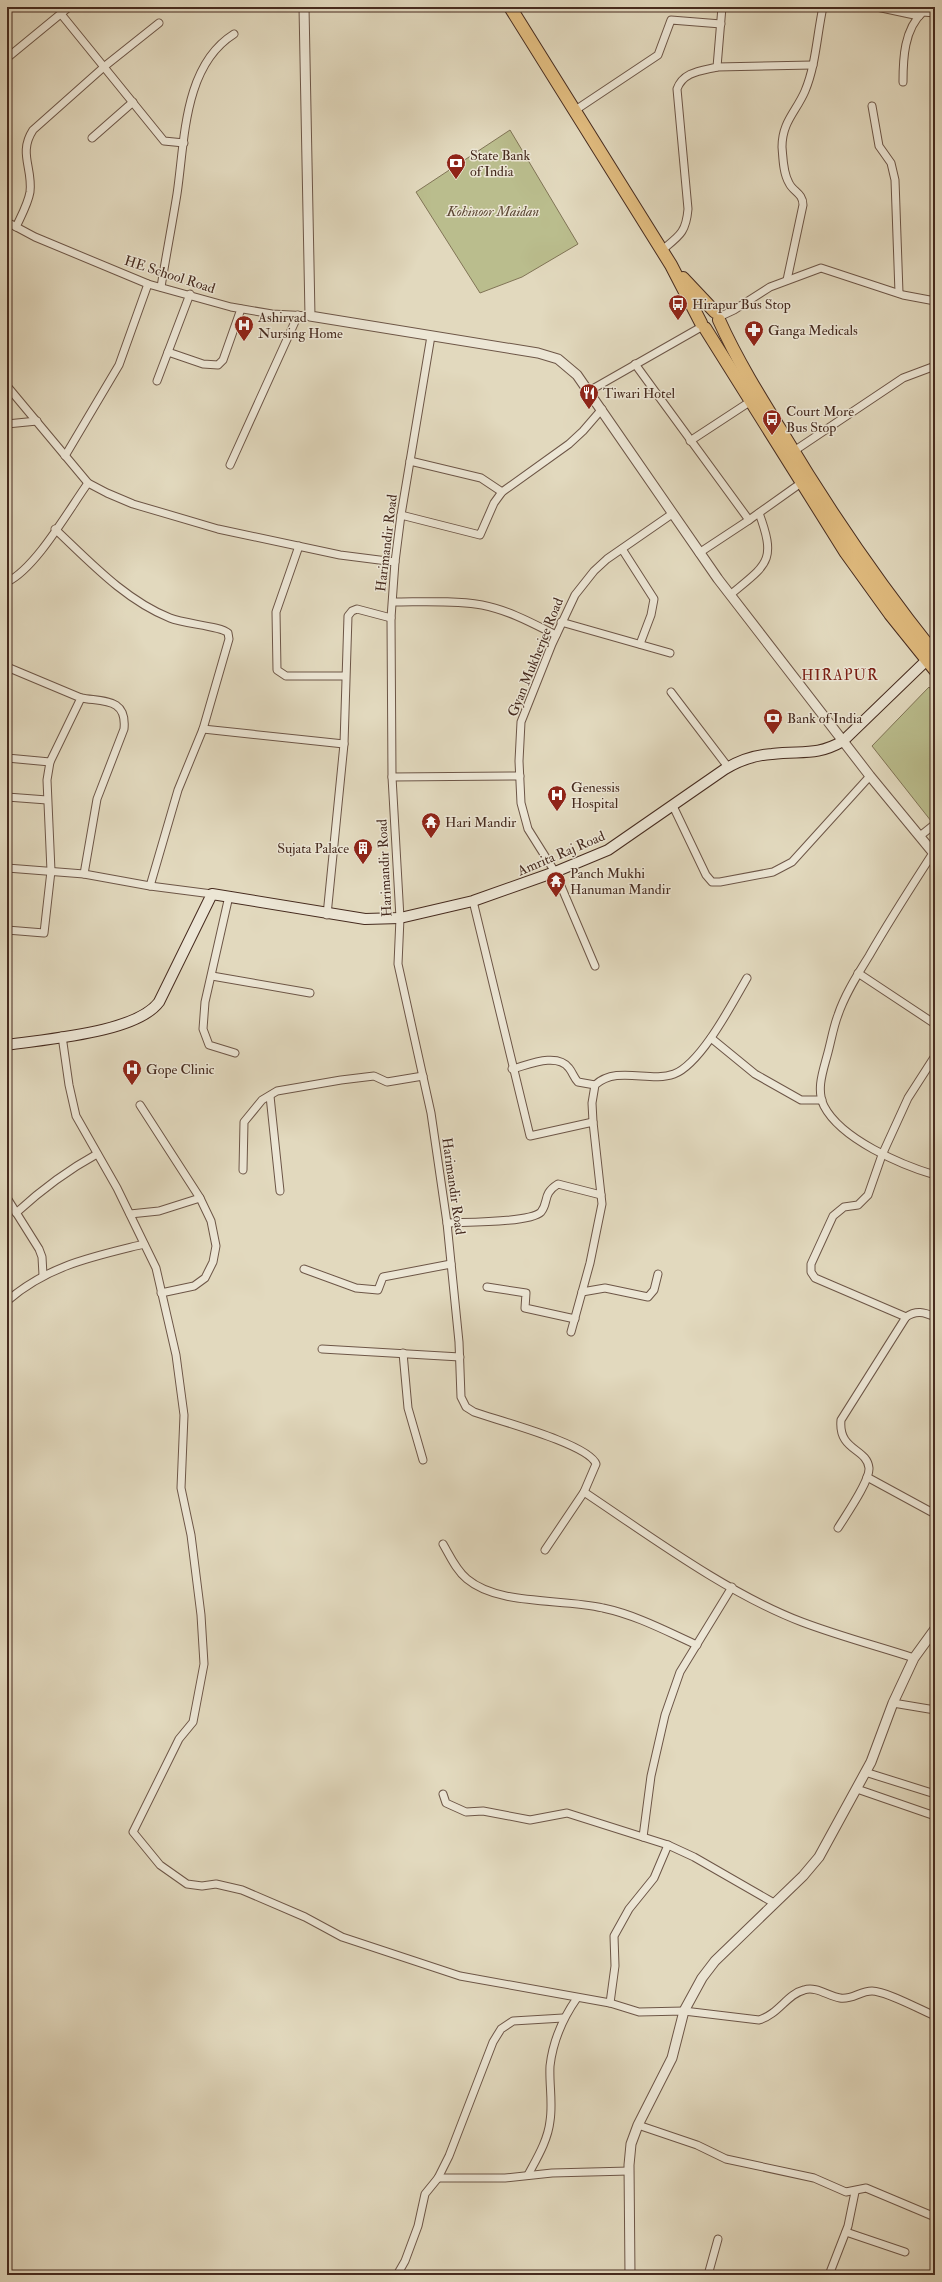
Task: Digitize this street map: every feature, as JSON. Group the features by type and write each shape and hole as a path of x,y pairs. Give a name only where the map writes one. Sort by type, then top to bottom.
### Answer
{"highway":[{"path":"510,7 662,250 703,326 751,401 866,564 933,655 935,670"},
{"path":"671,265 718,317 789,455 801,483 868,584 933,655"},
{"path":"703,326 713,329 717,326 718,317"}],"main road":[{"name":"Amrita Raj Road","path":"212,894 327,915 365,919 400,918 474,901 555,872 608,850 728,767 742,760 763,755 824,751 843,741 933,655"},
{"path":"7,1045 113,1027 136,1020 150,1012 159,1002 212,894"}],"street":[{"path":"7,58 69,7"},
{"path":"304,7 310,316 553,356 572,369 602,409 672,514 730,595 870,776 934,854 893,914 858,973 838,1015 820,1080 822,1100 831,1116 855,1138 882,1155 908,1167 935,1175"},
{"path":"717,67 722,7"},
{"path":"788,280 803,205 801,195 789,184 786,177 782,146 783,134 790,113 805,92 813,65 823,7"},
{"path":"877,7 935,13"},
{"path":"903,82 905,50 908,37 921,12"},
{"path":"61,14 105,66 164,141 184,143"},
{"path":"574,111 658,55 671,20 721,24"},
{"path":"16,227 30,192 25,152 27,140 33,130 105,66 159,23"},
{"path":"161,287 190,101 203,67 222,42 234,34"},
{"path":"662,250 681,235 687,225 688,209 676,102 677,89 680,82 690,74 717,67 813,65"},
{"path":"92,138 133,102"},
{"path":"872,106 879,146 891,163 895,180 899,293"},
{"name":"HE School Road","path":"7,222 35,237 148,284 190,294 213,303 241,309 310,316"},
{"path":"718,317 734,310 770,287 821,268 899,293 935,301"},
{"path":"65,456 119,365 148,284"},
{"path":"157,381 190,294"},
{"path":"168,352 203,364 218,364 223,360 241,309"},
{"path":"230,465 298,315"},
{"path":"589,391 703,326"},
{"name":"Harimandir Road","path":"431,336 401,515 395,562 391,618 392,777 400,918 398,964 431,1113 447,1223 460,1357 461,1398 466,1406 474,1412 539,1433 589,1454 595,1459 596,1468 584,1492"},
{"path":"635,364 749,520"},
{"path":"789,455 903,378 935,366"},
{"path":"7,386 88,483 133,504 218,529 340,555 395,562"},
{"path":"690,441 751,401"},
{"path":"401,515 480,535 494,502 502,492 568,444 583,431 602,409"},
{"path":"7,424 37,421"},
{"path":"410,461 481,478 502,492"},
{"path":"7,582 18,576 55,529 88,483"},
{"path":"699,553 801,483"},
{"path":"730,595 763,568 768,557 767,538 759,513"},
{"name":"Gyan Mukherjee Road","path":"595,966 555,872 528,829 521,803 518,761 521,722 561,622 575,595 589,577 622,549 672,514"},
{"path":"55,529 100,572 152,609 170,618 191,625 219,628 228,633 229,639 203,729 178,790 150,886"},
{"path":"299,546 276,612 277,670 286,676 345,676"},
{"path":"622,549 654,599 653,610 640,644"},
{"path":"393,602 460,603 482,605 518,617 556,634"},
{"path":"327,915 344,744 348,616 352,611 364,610 391,618"},
{"path":"561,622 670,653"},
{"path":"7,667 81,698 116,703 122,709 125,717 124,729 97,799 84,874"},
{"path":"671,692 728,767"},
{"path":"7,930 44,933 51,871 47,800 50,762 81,698"},
{"path":"203,729 344,744"},
{"path":"7,758 50,762"},
{"path":"392,777 520,776"},
{"path":"673,806 706,876 712,882 720,882 773,872 792,862 870,776"},
{"path":"7,797 47,800"},
{"path":"920,836 935,824"},
{"path":"7,868 84,874 150,886 212,894"},
{"path":"229,896 205,1002 203,1029 208,1045 235,1053"},
{"path":"474,901 512,1069 530,1136 593,1122"},
{"path":"858,973 935,1024"},
{"path":"212,976 310,993"},
{"path":"512,1069 550,1060 561,1062 569,1068 578,1082 595,1085 606,1078 615,1076 667,1076 676,1074 686,1066 711,1038 747,978"},
{"path":"62,1036 76,1116 117,1188 156,1268 176,1355 184,1415 181,1488 191,1535 201,1615 204,1664 193,1722 179,1739 133,1832 160,1865 187,1884 202,1886 216,1884 242,1890 305,1917 342,1937 460,1976 610,2003 639,2012 684,2011 759,2020 768,2017 798,1992 805,1989 814,1990 844,1999 864,1992 880,1992 935,2016"},
{"path":"711,1038 755,1074 800,1100 822,1100"},
{"path":"906,1317 815,1278 811,1272 811,1264 833,1216 844,1207 858,1205 864,1201 868,1195 882,1155 908,1098 935,1056"},
{"path":"243,1170 244,1122 262,1100 277,1091 374,1076 387,1082 423,1076"},
{"path":"571,1332 582,1292 602,1204 593,1122 592,1103 595,1085"},
{"path":"270,1096 280,1191"},
{"path":"140,1105 200,1198 211,1221 216,1246 213,1262 205,1278 194,1286 162,1293"},
{"path":"16,1213 43,1188 67,1170 97,1154"},
{"path":"447,1223 508,1220 534,1216 541,1211 551,1189 558,1184 601,1195"},
{"path":"7,1198 39,1249 42,1257 43,1276"},
{"path":"130,1214 159,1211 200,1198"},
{"path":"7,1301 26,1285 77,1261 144,1244"},
{"path":"304,1269 356,1288 378,1290 383,1277 451,1264"},
{"path":"582,1292 605,1288 648,1297 654,1290 658,1274"},
{"path":"487,1287 526,1293 525,1308 575,1319"},
{"path":"838,1528 867,1477 869,1467 864,1459 843,1439 840,1430 841,1420 906,1317 913,1312 924,1312 935,1317"},
{"path":"322,1349 460,1357"},
{"path":"403,1353 408,1408 423,1460"},
{"path":"867,1477 935,1514"},
{"path":"546,1550 584,1492 665,1546 732,1587 802,1622 914,1658"},
{"path":"442,1544 466,1578 490,1593 511,1597 571,1602 603,1608 632,1616 697,1645"},
{"path":"643,1837 651,1776 665,1715 680,1672 732,1587"},
{"path":"630,2275 629,2170 631,2144 638,2125 672,2058 684,2011 702,1978 715,1961 819,1857 865,1772 893,1703 914,1658 935,1629"},
{"path":"893,1703 935,1710"},
{"path":"865,1772 935,1794"},
{"path":"856,1789 935,1816"},
{"path":"442,1794 446,1804 466,1812 483,1811 530,1820 567,1813 668,1845 694,1857 774,1903"},
{"path":"610,2003 615,1966 614,1936 629,1909 654,1878 668,1845"},
{"path":"528,2175 543,2147 550,2125 550,2066 563,2018 577,1998"},
{"path":"397,2275 405,2262 418,2226 425,2194 438,2178 460,2130 493,2042 501,2028 513,2021 563,2018"},
{"path":"638,2125 697,2145 726,2159 814,2178 846,2192 854,2192 866,2188 935,2217"},
{"path":"438,2178 505,2178 528,2175 629,2170"},
{"path":"828,2275 846,2232 854,2192"},
{"path":"846,2232 905,2252"},
{"path":"708,2275 718,2239"}],"green space":[{"name":"Kohinoor Maidan","path":"510,130 578,244 522,277 480,293 416,192"},
{"path":"929,687 935,694 935,826 872,746"}],"place":[{"name":"State Bank of India","path":"456,180"},
{"name":"Hirapur Bus Stop","path":"678,321"},
{"name":"Ashirvad Nursing Home","path":"244,342"},
{"name":"Ganga Medicals","path":"754,347"},
{"name":"Tiwari Hotel","path":"589,410"},
{"name":"Court More Bus Stop","path":"772,436"},
{"name":"Bank of India","path":"773,735"},
{"name":"Genessis Hospital","path":"557,812"},
{"name":"Hari Mandir","path":"431,839"},
{"name":"Sujata Palace","path":"363,865"},
{"name":"Panch Mukhi Hanuman Mandir","path":"556,898"},
{"name":"Gope Clinic","path":"132,1086"}],"district":[{"name":"HIRAPUR","path":"840,675"}]}
